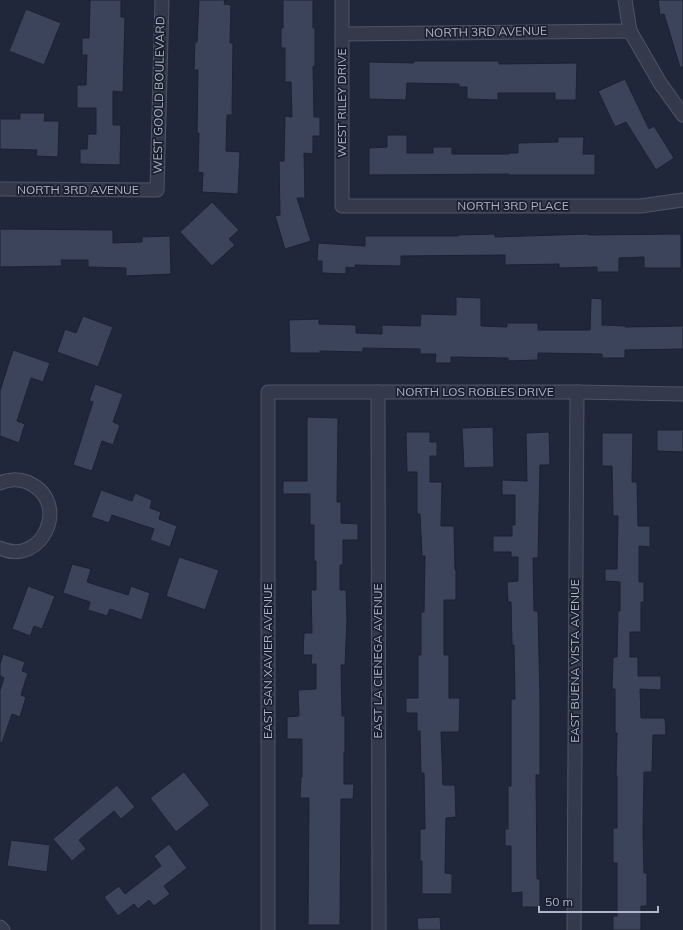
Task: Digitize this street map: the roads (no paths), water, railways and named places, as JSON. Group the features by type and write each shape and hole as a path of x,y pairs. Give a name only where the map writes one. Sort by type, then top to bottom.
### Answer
{"street":[{"name":"WEST GOOLD BOULEVARD","path":"157,190 162,0"},
{"name":"WEST RILEY DRIVE","path":"342,0 342,206"},
{"path":"625,0 630,31 660,83 683,115"},
{"name":"NORTH 3RD AVENUE","path":"342,34 630,31"},
{"name":"NORTH 3RD AVENUE","path":"0,190 157,190"},
{"name":"NORTH 3RD PLACE","path":"342,206 641,206 683,200"},
{"name":"NORTH LOS ROBLES DRIVE","path":"268,392 577,392 683,394"},
{"name":"EAST SAN XAVIER AVENUE","path":"268,392 268,930"},
{"name":"EAST LA CIENEGA AVENUE","path":"378,392 379,930"},
{"name":"EAST BUENA VISTA AVENUE","path":"574,930 577,392"},
{"path":"0,483 13,480 23,481 33,485 42,492 48,501 50,512 50,524 38,543 28,549 2,552"},
{"path":"0,927 3,930"}]}
